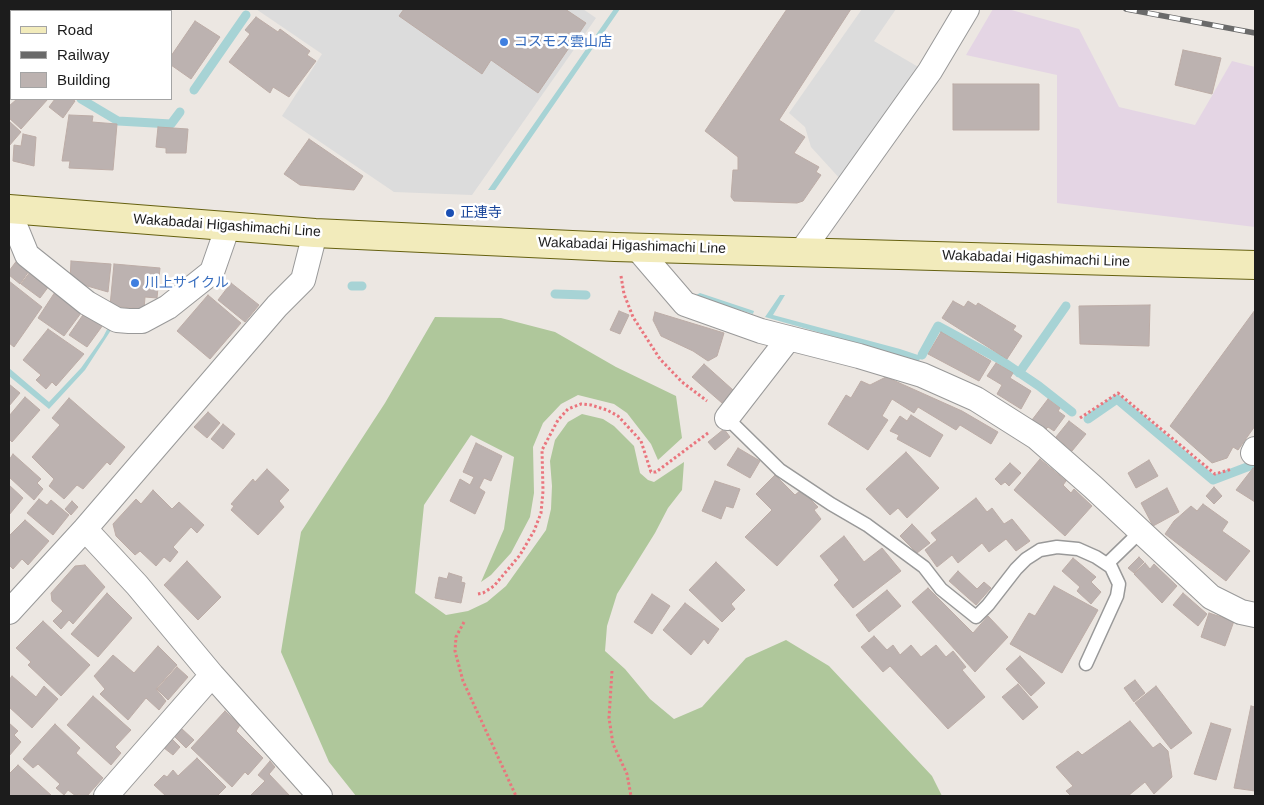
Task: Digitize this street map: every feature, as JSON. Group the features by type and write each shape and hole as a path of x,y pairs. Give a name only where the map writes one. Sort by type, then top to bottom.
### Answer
{"main road":[{"name":"Wakabadai Higashimachi Line","path":"9,210 315,233 625,247 1255,265"}],"street":[{"path":"801,252 930,71 967,9"},
{"path":"9,210 27,255 87,302 117,320 129,321 142,321 168,307 212,272 228,226"},
{"path":"12,601 85,529 277,306 303,280 315,233"},
{"path":"625,247 686,304 761,331 859,356 922,376 976,399 1036,437 1211,597 1241,612 1255,615"},
{"path":"728,418 789,338"},
{"path":"85,529 137,585 212,675 320,796"},
{"path":"106,796 212,675"}],"lane":[{"path":"728,418 780,470 867,525 924,567 941,589 976,617 994,598 1016,569 1026,559 1040,550 1057,547 1078,549 1107,564 1119,584 1117,596 1086,664"},
{"path":"1107,564 1141,531"}],"path":[{"path":"478,594 494,586 520,555 534,531 541,513 543,490 542,450 558,420 568,409 581,404 591,405 618,416 641,441 651,472 656,472 728,418 682,382 660,359 645,337 633,317 624,294 625,247"},
{"path":"1080,418 1118,393 1215,474 1249,463 1254,451"},
{"path":"464,622 456,637 455,651 463,681 516,796"},
{"path":"612,671 609,718 613,744 627,774 631,796"}],"shaded area":[{"path":"256,9 583,9 596,18 472,195 394,192 282,116 322,54"},
{"path":"862,9 896,9 874,41 920,68 842,181 811,147 805,127 789,113"},
{"path":"993,9 1008,9 1079,29 1119,107 1195,125 1232,61 1255,67 1255,227 1057,203 1057,75 966,55"}],"green space":[{"path":"435,317 501,318 555,332 616,367 676,396 682,438 658,460 651,444 627,413 614,404 578,395 561,404 543,423 533,447 534,493 530,517 511,553 491,575 481,582 504,529 514,457 471,435 424,505 415,593 446,615 468,611 487,602 506,586 546,530 551,509 550,461 555,440 568,422 582,414 603,419 614,426 634,446 640,473 648,480 654,482 684,462 682,490 668,508 655,533 617,594 607,626 605,651 625,669 650,699 674,719 702,707 746,658 786,640 829,666 932,776 942,796 356,796 329,762 281,652 286,621 301,532 385,403"}],"water":[{"path":"614,9 620,9 495,190 488,190"},
{"path":"700,293 754,311 753,314 694,296"},
{"path":"780,295 785,295 773,315 900,349 921,356 919,361 765,317"},
{"path":"111,322 115,324 85,370 49,409 9,376 9,368 49,402 81,368"}],"building":[{"path":"134,9 136,10 82,10"},
{"name":"コスモス雲山店","path":"404,9 565,9 586,23 538,93 491,60 482,74 399,16"},
{"path":"787,9 851,9 779,120 805,137 794,153 819,167 816,172 821,175 803,201 797,203 734,201 731,197 733,170 738,170 738,157 705,131"},
{"path":"256,17 278,32 280,29 310,51 307,55 316,61 289,97 273,87 270,93 229,62 250,34 245,30"},
{"path":"195,21 220,37 191,79 172,66 172,55"},
{"path":"10,43 10,88 9,87"},
{"path":"1183,50 1221,58 1212,94 1175,85"},
{"path":"953,84 1039,84 1039,130 953,130"},
{"path":"16,100 47,100 21,129 9,118 9,106"},
{"path":"54,100 75,101 63,118 49,107"},
{"path":"69,115 93,116 92,122 117,124 113,170 69,168 70,161 62,161"},
{"path":"9,121 21,132 9,146"},
{"path":"158,127 188,129 186,153 166,153 166,148 156,147"},
{"path":"23,134 36,137 34,166 13,161 14,145 21,146"},
{"path":"309,139 363,176 354,190 300,185 284,174"},
{"path":"18,259 31,268 20,284 9,275 9,271"},
{"path":"71,261 111,264 108,292 70,281"},
{"name":"川上サイクル","path":"114,264 160,268 157,298 145,297 144,309 110,306"},
{"path":"33,268 52,282 40,298 21,284"},
{"path":"9,281 42,307 14,347 9,343"},
{"path":"231,283 259,305 245,322 218,300"},
{"path":"57,289 84,309 64,336 38,318"},
{"path":"208,295 241,323 210,359 177,331"},
{"path":"953,301 964,307 968,301 976,306 978,303 1016,326 1013,330 1022,336 1007,359 942,318"},
{"path":"1150,305 1149,346 1080,344 1079,306"},
{"path":"1255,310 1255,426 1238,450 1233,447 1227,458 1212,463 1170,426"},
{"path":"619,311 629,315 620,334 610,330"},
{"path":"85,312 103,325 87,347 69,335"},
{"path":"655,312 724,333 717,356 708,361 693,351 661,336 653,320"},
{"path":"48,329 84,354 56,386 52,382 46,389 36,380 41,375 23,360"},
{"path":"941,332 991,361 979,381 928,354"},
{"path":"996,363 1013,373 1010,378 1031,391 1021,409 997,394 1002,385 987,376"},
{"path":"704,364 733,390 722,403 692,377"},
{"path":"886,377 962,411 998,432 991,444 960,425 956,430 918,407 914,413 892,399 882,416 888,420 868,450 828,424 846,395 851,398 861,381 870,385"},
{"path":"9,384 20,393 9,406"},
{"path":"25,397 40,410 12,442 9,439 9,416"},
{"path":"69,398 125,447 110,465 107,462 83,489 77,485 64,499 49,486 54,479 32,457 60,425 52,418"},
{"path":"1048,399 1060,408 1058,411 1065,416 1054,431 1048,427 1045,430 1032,420"},
{"path":"208,412 220,423 207,438 194,427"},
{"path":"911,415 943,435 930,457 897,439 899,435 890,431 900,416 907,421"},
{"path":"1069,421 1086,434 1072,451 1056,437"},
{"path":"223,424 235,434 223,449 211,439"},
{"path":"724,429 730,437 715,450 708,442"},
{"path":"476,443 502,456 491,481 484,478 479,488 485,492 475,514 450,501 460,479 470,485 474,477 463,472"},
{"path":"738,448 760,461 750,478 727,465"},
{"path":"906,452 939,488 907,518 898,508 890,515 866,489"},
{"path":"13,454 41,479 37,483 43,489 34,500 9,477 9,460"},
{"path":"1040,459 1066,481 1063,485 1071,493 1074,489 1092,506 1065,536 1014,490"},
{"path":"1149,460 1158,476 1136,488 1128,473"},
{"path":"1010,463 1021,473 1009,486 1005,482 1001,485 995,479"},
{"path":"1253,468 1255,469 1255,502 1236,490"},
{"path":"267,469 289,490 279,501 284,507 258,535 231,510 234,506 231,504 253,479 255,482"},
{"path":"775,475 795,495 801,490 818,507 814,510 821,519 777,566 745,537 772,510 756,494"},
{"path":"715,481 740,489 733,508 726,506 721,519 702,511"},
{"path":"9,485 23,498 9,515"},
{"path":"1214,487 1222,496 1214,504 1206,496"},
{"path":"1167,488 1179,512 1153,526 1141,503"},
{"path":"153,490 172,509 179,502 204,525 197,533 191,527 173,547 178,552 170,562 164,557 156,566 140,551 135,555 116,536 113,524 136,499 141,504"},
{"path":"976,498 987,512 992,508 1004,524 1012,519 1030,541 1016,551 1006,539 989,552 982,543 958,563 952,555 937,567 925,550 937,540 931,533"},
{"path":"39,499 47,505 51,500 69,515 53,535 27,513"},
{"path":"72,501 78,507 71,515 65,509"},
{"path":"1203,504 1228,522 1222,531 1250,551 1226,581 1165,534 1174,521 1191,506 1197,511"},
{"path":"25,520 49,541 28,565 22,559 13,569 9,565 9,534"},
{"path":"912,524 930,543 917,553 900,536"},
{"path":"844,536 864,562 882,548 901,571 853,608 834,585 839,580 820,556"},
{"path":"1139,557 1144,562 1134,573 1128,568"},
{"path":"1073,558 1096,577 1091,582 1101,592 1091,604 1077,591 1080,587 1062,571"},
{"path":"187,561 221,597 198,620 164,585"},
{"path":"716,562 745,590 731,604 735,609 722,622 689,590"},
{"path":"1145,563 1150,569 1154,564 1177,586 1162,603 1134,574"},
{"path":"85,565 105,587 73,624 69,620 61,629 53,621 63,611 52,601 51,593 75,566"},
{"path":"958,571 977,589 984,582 991,588 976,605 949,581"},
{"path":"449,573 462,577 461,582 465,583 461,603 435,598 439,577 447,579"},
{"path":"1054,586 1098,610 1062,673 1010,644 1029,613 1035,616"},
{"path":"928,588 973,633 988,616 1008,637 975,672 912,602"},
{"path":"887,590 901,606 869,632 856,615"},
{"path":"107,593 132,618 98,657 71,634"},
{"path":"1183,593 1207,614 1198,626 1173,605"},
{"path":"652,594 670,606 652,634 634,622"},
{"path":"685,603 719,629 708,644 704,639 691,655 663,630"},
{"path":"1209,613 1234,621 1225,646 1201,637"},
{"path":"43,621 90,665 61,696 28,665 31,662 16,648"},
{"path":"874,636 887,650 893,645 900,655 911,645 921,657 936,645 946,657 953,651 966,667 962,670 985,697 948,729 890,666 883,672 861,647"},
{"path":"158,646 177,665 156,689 166,701 159,710 146,698 128,720 100,694 105,689 94,676 113,655 134,673"},
{"path":"1020,656 1045,683 1031,696 1006,669"},
{"path":"177,667 188,677 168,700 157,689"},
{"path":"12,676 36,697 44,686 58,699 32,728 9,707 9,680"},
{"path":"1135,680 1145,693 1134,702 1124,688"},
{"path":"1018,684 1038,707 1023,720 1002,697"},
{"path":"1156,686 1192,733 1171,749 1135,703"},
{"path":"93,696 131,730 115,747 121,753 111,765 67,725"},
{"path":"1251,706 1255,707 1255,791 1234,788"},
{"path":"225,711 240,725 236,731 263,758 248,775 245,772 232,787 191,748"},
{"path":"1130,721 1153,748 1160,743 1168,751 1172,777 1154,794 1145,782 1128,796 1071,796 1066,791 1073,786 1056,767 1078,751 1082,755"},
{"path":"9,723 18,731 14,735 21,742 9,756"},
{"path":"1211,723 1231,729 1216,780 1194,774"},
{"path":"55,724 80,748 76,753 103,778 87,796 79,794 76,796 68,790 64,795 56,788 60,784 38,764 33,768 23,759"},
{"path":"181,728 194,740 186,748 174,736"},
{"path":"172,739 180,747 173,755 164,748"},
{"path":"197,758 226,787 217,796 166,796 154,785 164,775 167,777 173,770 178,776"},
{"path":"270,761 275,767 269,774 290,796 250,796 265,781 258,775"},
{"path":"18,765 52,796 9,796 9,774"}],"waterway":[{"path":"194,90 246,15"},
{"path":"83,100 118,121 171,124 180,112"},
{"path":"352,286 362,286"},
{"path":"555,294 586,295"},
{"path":"1019,373 1066,306"},
{"path":"922,355 938,326 999,359 1039,386 1072,412"},
{"path":"1088,419 1117,399 1213,480 1255,464"}],"railway":[{"path":"1126,9 1255,33"}],"place":[{"name":"コスモス雲山店","path":"504,42"},
{"name":"正連寺","path":"450,213"},
{"name":"川上サイクル","path":"135,283"}]}
